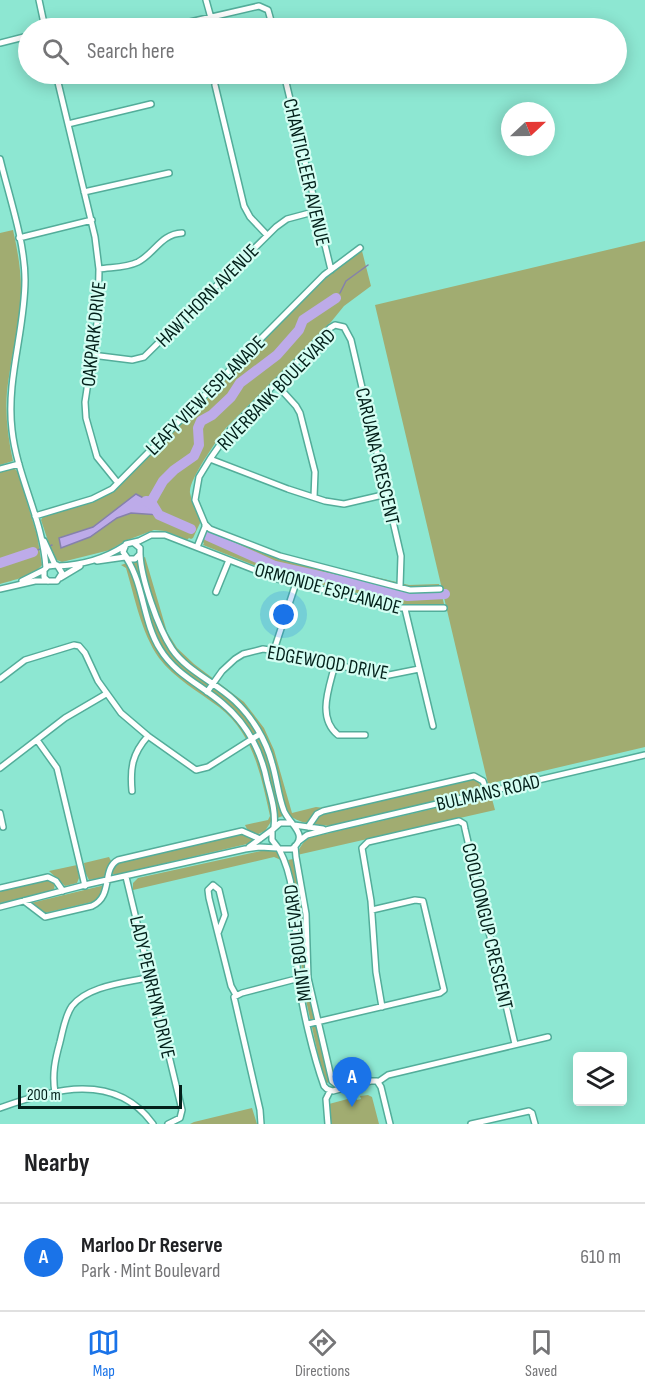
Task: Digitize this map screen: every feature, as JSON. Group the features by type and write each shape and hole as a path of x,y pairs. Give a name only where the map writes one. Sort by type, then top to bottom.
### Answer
{"street":[{"path":"39,0 43,18"},
{"path":"206,0 211,18 262,7 270,13 271,18"},
{"path":"0,43 18,38"},
{"name":"OAKPARK DRIVE","path":"58,84 92,220 99,269 98,316 86,402 89,434 101,465 118,483"},
{"name":"CHANTICLEER AVENUE","path":"286,84 331,270"},
{"path":"214,85 244,206 250,217 267,235"},
{"path":"68,124 152,104"},
{"path":"0,159 19,238 25,278 24,304 11,396 12,432 40,534 44,577 48,581"},
{"path":"84,192 169,172"},
{"name":"HAWTHORN AVENUE","path":"92,355 132,360 144,357 267,235 286,219 317,211"},
{"path":"19,238 92,220"},
{"path":"99,269 135,264 166,237 182,233"},
{"name":"LEAFY VIEW ESPLANADE","path":"35,516 100,496 118,483 331,270 360,248"},
{"name":"RIVERBANK BOULEVARD","path":"204,524 195,500 195,489 199,477 231,429 330,328 338,325 344,327"},
{"name":"CARUANA CRESCENT","path":"344,327 351,340 401,556 400,586"},
{"path":"276,384 300,413 315,471 314,496"},
{"path":"210,459 288,489 344,504 387,494"},
{"path":"0,469 19,464"},
{"path":"197,547 205,527 204,524"},
{"path":"204,524 210,529 280,556 410,590 440,589"},
{"path":"40,534 62,573 60,579"},
{"name":"ORMONDE ESPLANADE","path":"134,543 155,534 165,535 270,576 296,583 405,609 444,608"},
{"path":"92,561 126,557 133,560 140,552 146,537"},
{"path":"0,907 85,885 245,849 260,847 288,850 297,844 299,832 285,814 272,761 260,734 245,711 213,683 181,660 164,638 144,575 139,546 134,543 126,544 82,565 54,582 15,585"},
{"path":"126,544 123,549 132,569 151,631 160,649 181,673 231,712 252,739 265,769 275,813 272,840 278,849"},
{"path":"216,592 229,560"},
{"path":"0,590 15,585 51,564 57,566 82,565"},
{"path":"274,650 296,583"},
{"path":"405,609 433,726"},
{"path":"0,679 25,660 74,645 85,653 90,667 106,694 121,713 192,768 200,770 260,734"},
{"name":"EDGEWOOD DRIVE","path":"207,692 222,671 235,659 263,649 384,676 419,669"},
{"path":"335,664 325,706 333,730 338,735 365,735"},
{"path":"0,768 72,714 106,694"},
{"path":"132,791 132,760 148,736"},
{"path":"37,740 57,768 85,885"},
{"name":"BULMANS ROAD","path":"297,844 307,835 330,829 645,755"},
{"path":"308,827 317,814 323,811 474,776 483,781 487,792"},
{"path":"0,813 3,827"},
{"name":"COOLOONGUP CRESCENT","path":"382,1007 376,972 372,910 362,854 363,845 456,821 462,822 515,1044"},
{"path":"245,849 280,823 293,824"},
{"name":"BULMANS ROAD","path":"293,824 330,829"},
{"path":"24,901 45,917 76,910 98,903 106,890 110,868 118,860 242,831 260,839"},
{"name":"MINT BOULEVARD","path":"297,844 296,858 306,914 308,978 332,1081 344,1087"},
{"name":"MINT BOULEVARD","path":"278,849 287,866 295,904 298,979 324,1086 330,1091"},
{"path":"0,888 51,877 56,880 63,891"},
{"name":"LADY PENRHYN DRIVE","path":"126,877 182,1110 180,1118 168,1124"},
{"path":"218,933 225,915 219,890 213,885 209,887 208,892 218,933 231,986 236,995 234,1000 260,1110 261,1124"},
{"path":"308,1024 440,993 444,987 423,901 415,900 372,910"},
{"path":"55,1092 53,1068 65,1020 72,1005 87,994 98,990 150,977"},
{"path":"236,995 308,978"},
{"path":"328,1124 326,1099 330,1091 371,1081 378,1082 387,1075 548,1037"},
{"path":"378,1082 390,1124"},
{"path":"0,1108 55,1092 94,1088 112,1092 135,1104 153,1124"},
{"path":"471,1124 529,1111 532,1113 535,1124"}],"green space":[{"path":"13,230 19,259 21,298 6,400 7,426 13,461 0,465 0,233"},
{"path":"645,241 645,747 488,784 375,305"},
{"path":"362,251 371,286 344,306 225,429 198,470 190,493 201,521 193,538 187,540 165,531 154,530 125,541 110,550 62,562 54,559 41,520 44,515 100,498 110,492 327,275"},
{"path":"14,468 18,472 37,535 42,565 29,575 0,584 0,472"},
{"path":"209,526 283,555 409,585 439,584 444,604 408,605 276,574 203,545 201,541 204,530"},
{"path":"145,557 167,632 177,648 194,664 244,702 264,728 274,750 292,813 316,807 343,810 471,779 479,782 481,790 329,826 302,822 288,814 272,820 265,831 256,835 247,829 245,825 268,820 270,816 254,757 248,743 231,718 172,672 153,648 139,614 126,568 121,565"},
{"path":"491,795 495,810 297,855 302,844 312,837"},
{"path":"241,833 254,839 247,844 115,875 111,873 116,863"},
{"path":"270,849 279,853 281,860 274,857 133,890 133,883 138,878"},
{"path":"109,857 111,861 104,877 89,880 84,863"},
{"path":"293,859 302,904 306,971 329,1078 328,1083 324,1081 303,987 297,902 288,860"},
{"path":"77,865 79,878 77,883 65,886 49,871"},
{"path":"48,879 55,882 54,890 0,903 0,890"},
{"path":"105,885 96,901 45,913 31,903"},
{"path":"360,1096 372,1097 379,1124 330,1124 329,1104 355,1097 357,1100 361,1099"},
{"path":"252,1108 257,1124 190,1124 194,1122"}],"shaded area":[{"path":"136,494 151,502 159,515 131,513 117,518 90,537 61,548 59,538 93,527"}],"waterway":[{"path":"340,293 346,281 368,265"},
{"path":"146,501 151,502 163,481 194,456 199,445 198,428 201,421 212,415 231,397 240,383 277,355 299,330 303,320 336,298"},
{"path":"151,502 159,515 191,529"},
{"path":"208,536 275,566 408,596 445,594"},
{"path":"0,563 33,552"}],"place":[{"name":"Marloo Dr Reserve","path":"352,1107"}]}
